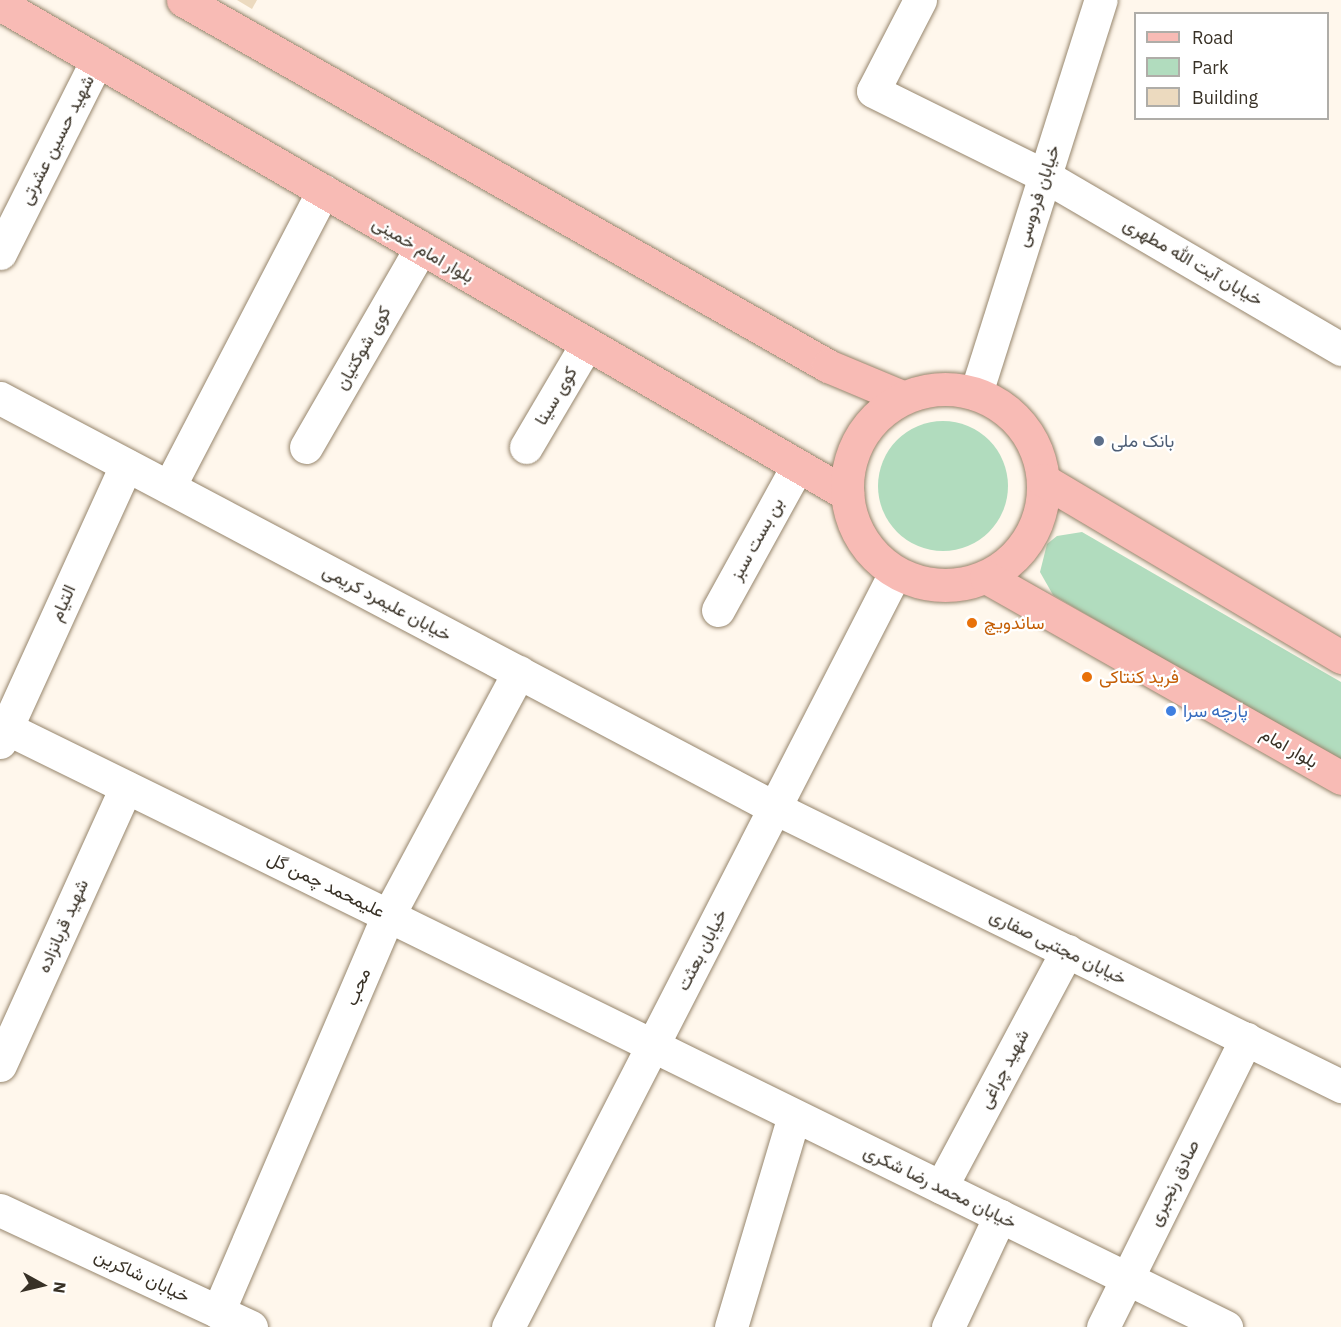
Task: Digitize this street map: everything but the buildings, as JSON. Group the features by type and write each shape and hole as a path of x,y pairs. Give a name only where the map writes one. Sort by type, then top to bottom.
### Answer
{"main road":[{"path":"183,0 828,366 902,397"},
{"name":"بلوار امام خمینی","path":"0,4 847,494"},
{"path":"931,388 976,393 1008,411 1027,431 1043,480 1041,510 1029,537 1011,560 986,577 956,585 925,584 895,573 871,552 854,525 847,494 849,464 860,437 878,414 902,397 931,388"},
{"path":"1043,480 1341,657"},
{"name":"بلوار امام","path":"986,577 1341,778"}],"street":[{"name":"خیابان آیت الله مطهری","path":"920,0 873,91 1045,176 1341,349"},
{"name":"خیابان فردوسی","path":"976,393 1101,0"},
{"name":"شهید حسین عشرتی","path":"0,253 97,60"},
{"path":"169,487 323,191"},
{"name":"کوی شوکتیان","path":"306,447 421,248"},
{"name":"کوی سینا","path":"526,447 586,345"},
{"name":"خیابان علیمرد کریمی","path":"0,398 775,808"},
{"name":"التیام","path":"2,732 126,465"},
{"name":"بن بست سبز","path":"718,610 797,467"},
{"name":"خیابان بعثت","path":"508,1327 895,573"},
{"name":"محب","path":"218,1312 388,916 519,672"},
{"name":"علیمحمد چمن گل","path":"2,732 126,787 653,1046"},
{"name":"شهید قربانزاده","path":"0,1065 126,787"},
{"name":"خیابان مجتبی صفاری","path":"775,808 1341,1086"},
{"name":"شهید چراغی","path":"941,1187 1067,951"},
{"name":"صادق رنجبری","path":"1103,1327 1246,1039"},
{"name":"خیابان محمد رضا شکری","path":"653,1046 1226,1327"},
{"path":"731,1327 794,1116"},
{"name":"خیابان شاکرین","path":"0,1210 249,1327"},
{"path":"948,1327 1000,1216"}],"green space":[{"path":"943,421 968,426 989,440 1003,461 1008,486 1003,511 989,532 968,546 943,551 918,546 897,532 883,511 878,486 883,461 897,440 918,426"},
{"path":"1082,532 1341,682 1341,763 1053,595 1040,572 1047,544 1057,536"}],"place":[{"name":"بانک ملی","path":"1099,441"},
{"name":"ساندویچ","path":"972,623"},
{"name":"فرید کنتاکی","path":"1087,677"},
{"name":"پارچه سرا","path":"1171,711"}]}
